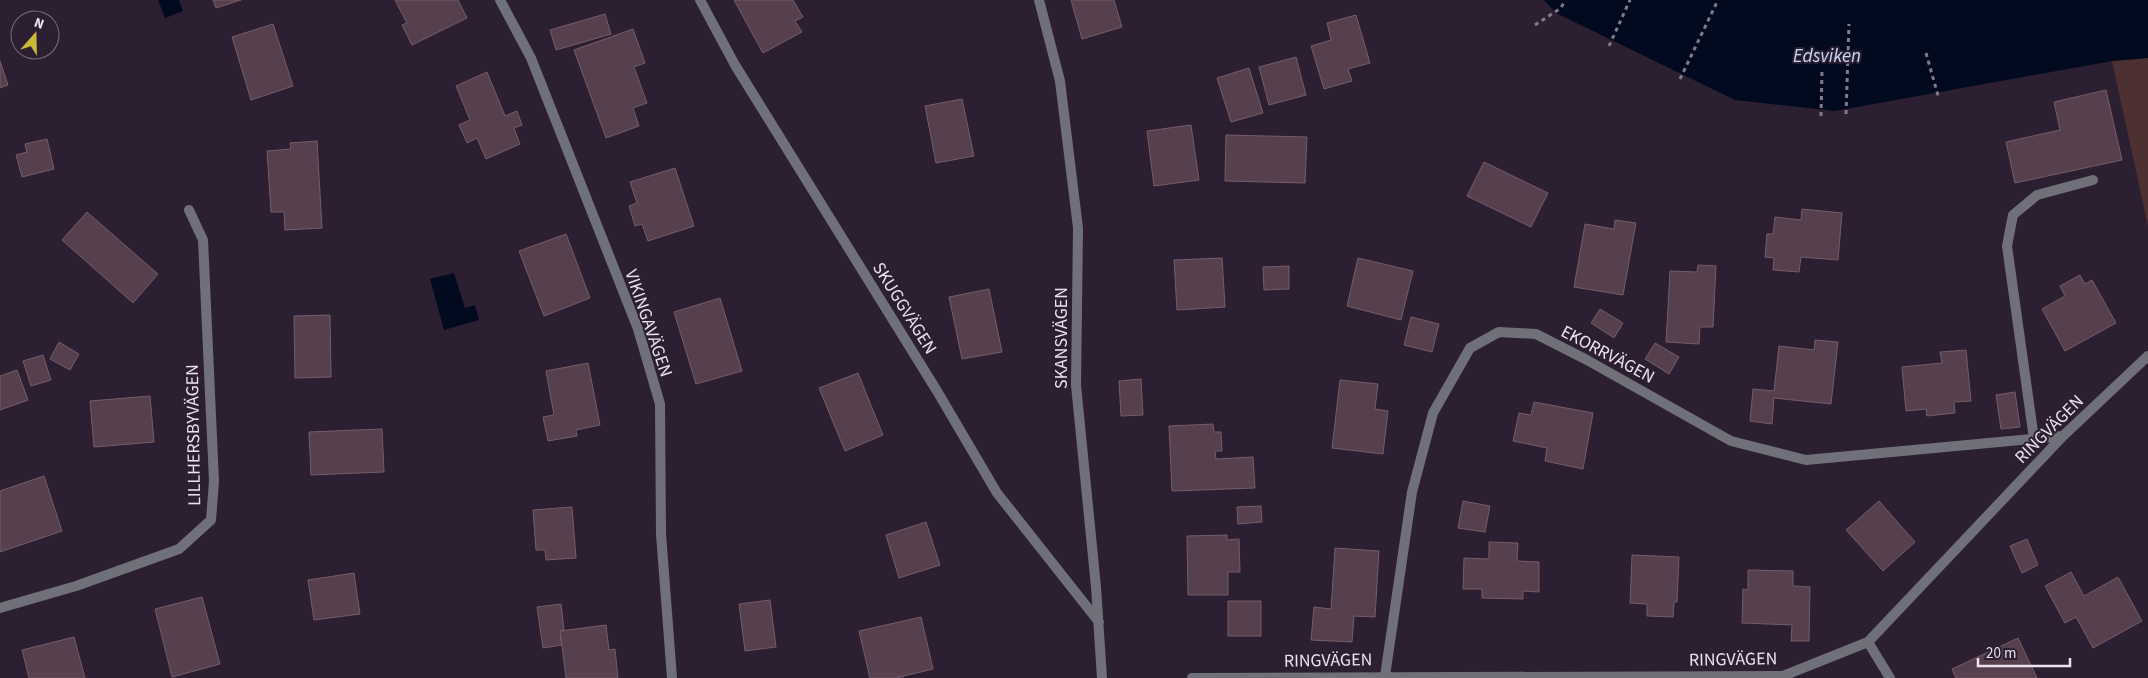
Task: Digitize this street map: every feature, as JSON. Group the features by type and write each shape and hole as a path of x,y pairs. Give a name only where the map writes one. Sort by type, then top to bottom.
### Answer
{"street":[{"name":"VIKINGAVÄGEN","path":"500,0 531,58 638,330 660,404 661,534 672,678"},
{"name":"SKUGGVÄGEN","path":"700,0 735,65 937,391 997,493 1099,622"},
{"name":"SKANSVÄGEN","path":"1040,0 1060,81 1078,228 1076,385 1099,622 1102,678"},
{"path":"2034,439 2007,246 2013,215 2037,195 2093,180"},
{"name":"LILLHERSBYVÄGEN","path":"0,608 76,586 179,549 211,520 214,481 203,240 189,210"},
{"name":"EKORRVÄGEN","path":"1385,676 1412,492 1433,413 1470,348 1499,332 1536,334 1587,360 1731,441 1806,460 2063,436"},
{"name":"RINGVÄGEN","path":"1192,678 1783,676 1868,642 2063,436 2148,356"},
{"path":"1868,642 1890,678"}],"path":[{"path":"1535,25 1561,8 1564,0"},
{"path":"1610,46 1630,0"},
{"path":"1680,79 1718,0"},
{"path":"1846,114 1848,24"},
{"path":"1926,53 1939,99"},
{"path":"1821,116 1822,71"}],"shaded area":[{"path":"2148,58 2148,226 2112,61"}],"water":[{"path":"158,0 179,0 183,11 165,18"},
{"name":"Edsviken","path":"1544,0 2148,0 2148,58 2112,61 1835,111 1735,100 1556,13"},
{"path":"454,273 465,308 475,305 479,320 444,330 430,279"}],"building":[{"path":"213,0 241,0 216,8"},
{"path":"395,0 458,0 467,18 412,45 402,25 407,23"},
{"path":"734,0 793,0 803,17 795,21 802,32 763,53"},
{"path":"1071,0 1114,0 1122,27 1082,39"},
{"path":"605,14 611,34 556,50 550,30"},
{"path":"1356,15 1370,63 1348,69 1352,81 1324,89 1311,46 1331,40 1327,23"},
{"path":"273,24 293,86 251,100 232,37"},
{"path":"633,29 645,63 634,67 647,103 633,108 639,126 606,138 574,50"},
{"path":"1296,57 1306,95 1269,105 1259,67"},
{"path":"0,61 8,85 0,88"},
{"path":"1249,68 1263,113 1231,122 1217,78"},
{"path":"487,72 505,116 517,111 522,125 514,128 520,144 486,159 477,138 467,143 459,125 470,120 456,86"},
{"path":"2106,90 2122,160 2015,183 2006,142 2060,130 2054,102"},
{"path":"962,99 974,156 936,163 925,106"},
{"path":"1191,125 1199,180 1154,186 1147,131"},
{"path":"1226,135 1307,137 1305,183 1225,181"},
{"path":"47,139 54,169 22,177 16,155 27,152 25,144"},
{"path":"317,141 322,228 285,230 284,212 271,212 267,151 291,149 290,143"},
{"path":"1484,162 1548,193 1531,227 1467,196"},
{"path":"675,168 694,226 648,241 642,224 635,226 629,206 637,203 630,182"},
{"path":"1802,209 1842,213 1838,260 1801,257 1799,272 1773,270 1774,258 1765,257 1767,234 1773,234 1775,217 1801,220"},
{"path":"87,212 158,274 133,303 62,240"},
{"path":"1615,220 1636,223 1623,295 1574,287 1585,224 1614,229"},
{"path":"566,234 590,298 544,316 519,251"},
{"path":"1222,258 1225,307 1177,310 1174,260"},
{"path":"1358,258 1413,271 1401,320 1347,306"},
{"path":"1698,265 1716,266 1713,327 1700,327 1699,344 1666,342 1670,271 1697,272"},
{"path":"1289,266 1289,289 1264,290 1263,267"},
{"path":"2080,275 2085,284 2092,280 2116,323 2065,351 2042,309 2065,296 2060,286"},
{"path":"989,289 1002,352 962,359 949,297"},
{"path":"720,298 742,371 696,384 674,312"},
{"path":"1600,309 1623,323 1614,338 1591,323"},
{"path":"330,315 331,377 295,378 294,316"},
{"path":"1411,317 1439,324 1432,352 1404,345"},
{"path":"1815,340 1838,342 1831,404 1774,398 1772,424 1750,421 1753,389 1774,391 1779,346 1814,350"},
{"path":"59,342 79,354 70,370 50,359"},
{"path":"1655,343 1679,357 1669,374 1645,359"},
{"path":"1966,350 1971,401 1954,402 1955,413 1927,416 1926,409 1906,411 1902,367 1942,363 1940,352"},
{"path":"43,355 51,380 31,386 23,361"},
{"path":"588,363 600,425 576,430 577,436 548,441 543,417 554,415 546,371"},
{"path":"17,370 28,400 0,410 0,376"},
{"path":"858,373 883,435 845,451 819,388"},
{"path":"1141,379 1143,415 1121,416 1119,381"},
{"path":"1340,380 1378,384 1375,409 1388,411 1383,454 1332,448"},
{"path":"2015,392 2020,427 2001,429 1996,395"},
{"path":"150,396 154,442 94,447 90,401"},
{"path":"1534,402 1593,413 1583,469 1545,461 1547,448 1513,441 1519,413 1531,415"},
{"path":"1213,424 1214,432 1221,432 1222,451 1215,451 1216,459 1253,457 1255,488 1172,491 1169,426"},
{"path":"382,429 384,472 311,475 309,432"},
{"path":"44,476 62,531 0,552 0,491"},
{"path":"1463,501 1490,506 1485,532 1458,528"},
{"path":"1879,501 1915,542 1883,571 1846,530"},
{"path":"1261,506 1262,522 1238,524 1237,507"},
{"path":"572,507 576,558 546,560 545,550 536,550 533,510"},
{"path":"926,522 940,565 899,578 886,535"},
{"path":"1227,535 1227,540 1239,539 1240,572 1228,572 1228,595 1188,595 1187,536"},
{"path":"2027,539 2038,565 2022,573 2010,546"},
{"path":"1489,542 1518,543 1517,561 1539,562 1539,592 1523,591 1523,599 1482,598 1482,589 1463,589 1464,558 1489,559"},
{"path":"1335,548 1379,551 1375,617 1354,616 1352,642 1311,640 1314,607 1331,609"},
{"path":"1632,555 1679,557 1677,602 1674,602 1673,617 1647,616 1647,604 1630,603"},
{"path":"1748,570 1793,571 1793,586 1810,587 1809,641 1791,641 1792,625 1742,623 1743,589 1748,590"},
{"path":"2071,572 2084,596 2118,577 2142,621 2093,648 2076,617 2065,623 2045,586"},
{"path":"354,573 360,614 314,620 308,580"},
{"path":"202,597 220,664 172,677 155,609"},
{"path":"770,600 776,647 745,651 739,604"},
{"path":"1228,601 1261,601 1261,636 1228,636"},
{"path":"561,604 564,630 560,631 562,645 543,648 537,607"},
{"path":"921,617 933,669 896,678 870,678 859,631"},
{"path":"606,625 609,650 615,649 618,678 566,678 560,631"},
{"path":"74,637 85,678 29,678 22,650"},
{"path":"2018,638 2037,678 1956,678 1952,669"}]}
